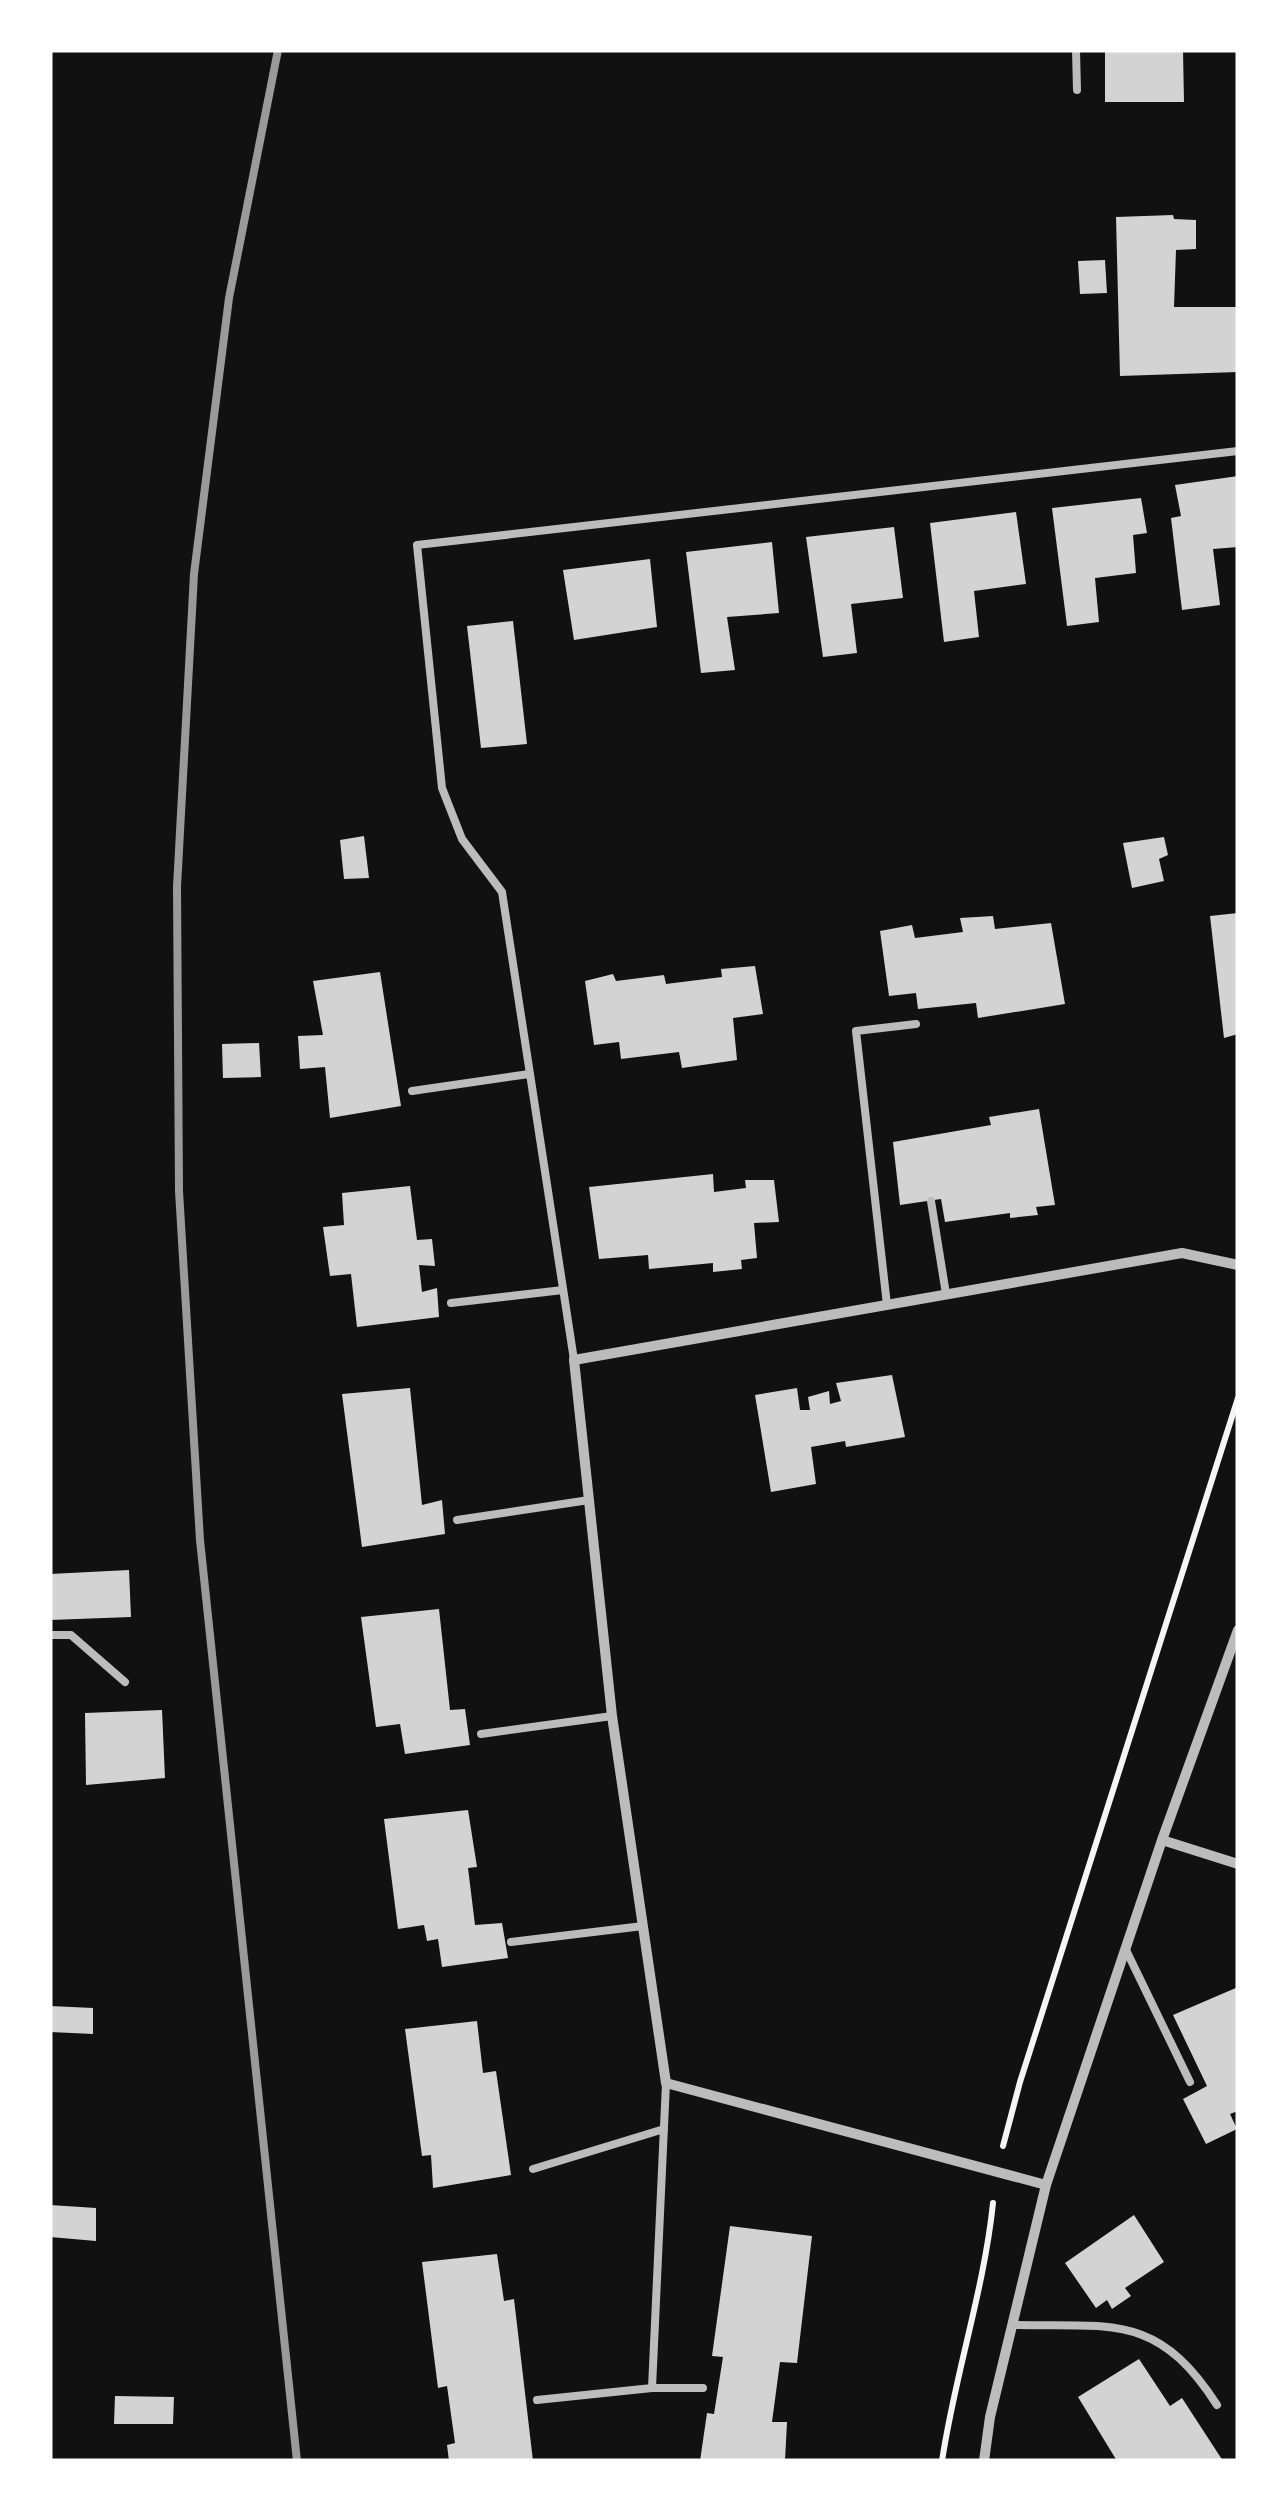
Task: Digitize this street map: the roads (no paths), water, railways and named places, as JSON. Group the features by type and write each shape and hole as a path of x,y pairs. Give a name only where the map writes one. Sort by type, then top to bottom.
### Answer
{"street":[{"path":"1046,2185 666,2083 612,1716 574,1360 1182,1253 1238,1265"},
{"path":"984,2461 990,2417 1046,2185 1162,1840 1238,1630"},
{"path":"1162,1840 1238,1864"}],"lane":[{"path":"1076,50 1076,90"},
{"path":"574,1360 502,892 462,839 442,788 417,545 1238,450"},
{"path":"887,1305 856,1032 916,1024"},
{"path":"412,1091 529,1074"},
{"path":"931,1201 946,1294"},
{"path":"451,1303 563,1290"},
{"path":"457,1520 589,1500"},
{"path":"50,1634 72,1634 125,1682"},
{"path":"481,1734 612,1716"},
{"path":"512,1942 643,1926"},
{"path":"1126,1950 1190,2082"},
{"path":"652,2388 666,2083"},
{"path":"534,2168 664,2129"},
{"path":"1012,2326 1121,2327 1159,2340 1196,2372 1217,2406"},
{"path":"537,2400 652,2388 702,2388"}],"railway":[{"path":"278,50 229,298 194,574 177,887 179,1191 200,1540 297,2461"}]}
